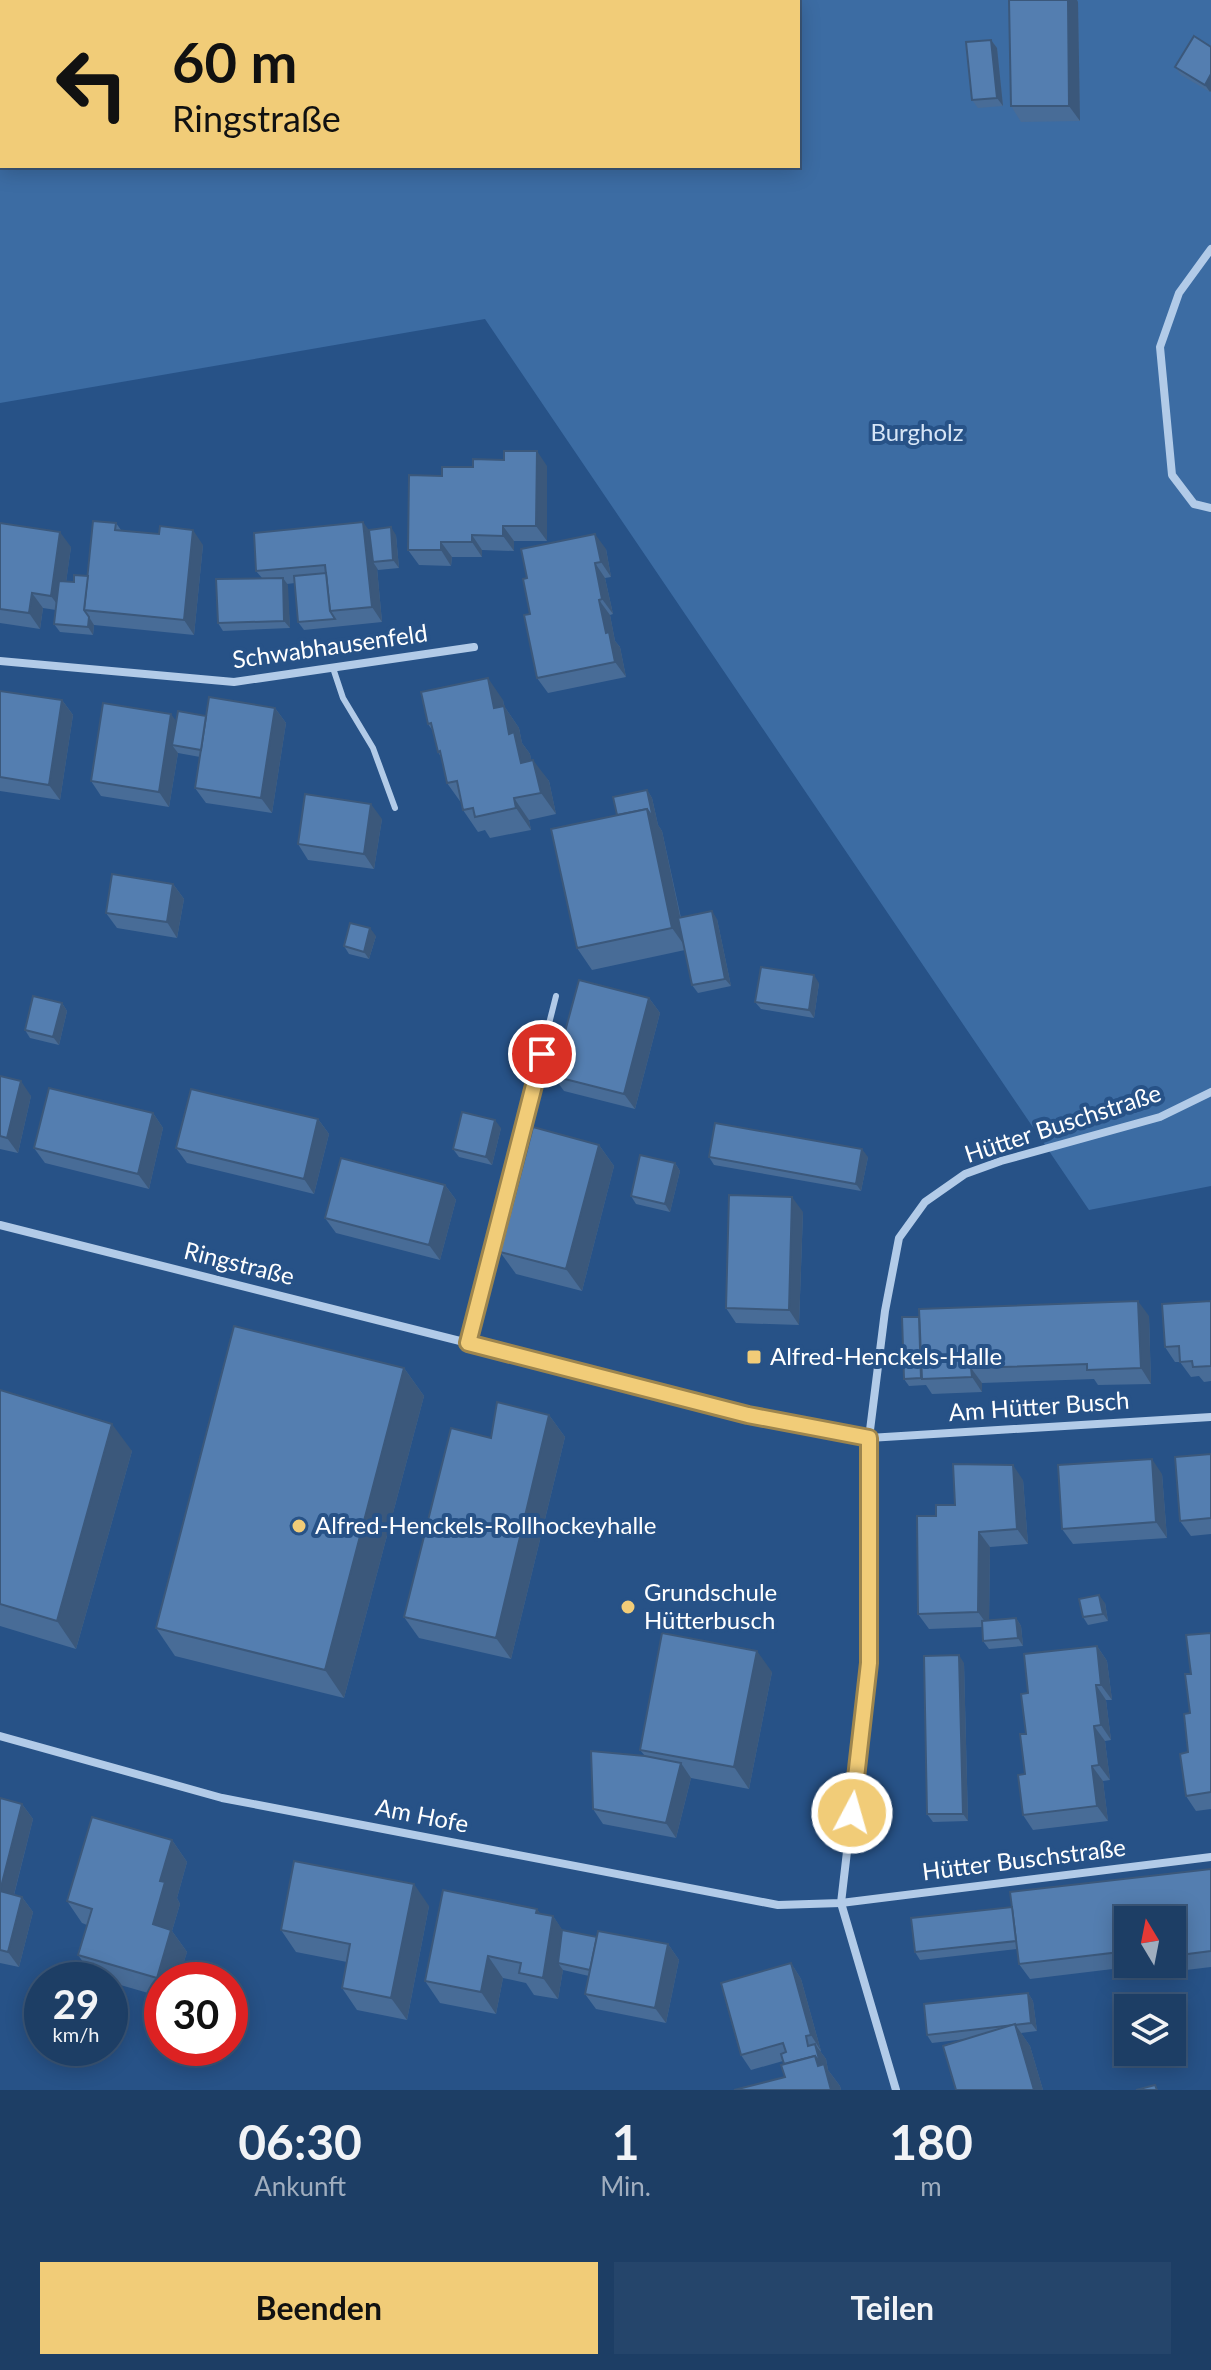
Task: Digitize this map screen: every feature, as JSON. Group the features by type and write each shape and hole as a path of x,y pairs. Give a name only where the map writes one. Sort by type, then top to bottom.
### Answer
{"street":[{"path":"1211,249 1179,293 1160,347 1172,475 1194,504 1211,508"},
{"name":"Schwabhausenfeld","path":"0,661 234,682 474,647"},
{"name":"Hütter Buschstraße","path":"896,2090 841,1903 869,1663 869,1438 885,1311 899,1238 925,1202 965,1174 1160,1117 1211,1092"},
{"name":"Ringstraße","path":"0,1225 748,1415 869,1438"},
{"name":"Am Hütter Busch","path":"869,1438 1211,1417"},
{"name":"Am Hofe","path":"0,1736 222,1798 778,1905 841,1903"},
{"name":"Hütter Buschstraße","path":"841,1903 1211,1857"}],"lane":[{"path":"333,668 343,698 373,748 395,808"},
{"path":"468,1343 556,996"}],"green space":[{"name":"Burgholz","path":"800,0 1211,0 1211,1186 1089,1210 485,319 0,403 0,168 800,168"}],"building":[{"path":"1009,0 1068,0 1069,106 1011,106"},
{"path":"1194,36 1211,47 1211,74 1205,85 1175,67"},
{"path":"991,40 997,98 972,100 966,42"},
{"path":"504,451 537,451 536,526 503,526 503,536 472,535 472,542 441,542 441,550 408,550 409,475 442,476 442,467 473,467 473,459 504,460"},
{"path":"93,521 116,523 115,530 159,534 160,526 193,530 184,620 84,610"},
{"path":"363,522 372,607 330,611 325,565 256,571 254,533"},
{"path":"0,523 60,532 51,596 32,593 29,613 0,609"},
{"path":"391,527 393,560 373,562 369,530"},
{"path":"595,534 601,562 595,563 602,599 599,600 615,662 537,678 524,615 530,614 521,549"},
{"path":"326,573 330,611 335,619 298,622 294,576"},
{"path":"74,575 88,576 84,610 89,617 88,627 54,624 59,581 74,582"},
{"path":"283,578 284,621 218,623 216,579"},
{"path":"488,678 494,708 504,706 509,734 514,732 521,763 533,760 541,793 514,798 516,808 475,817 473,808 463,810 457,781 447,783 421,692"},
{"path":"0,691 62,700 49,785 0,777"},
{"path":"209,697 275,708 261,798 195,788"},
{"path":"103,703 171,714 159,792 91,781"},
{"path":"178,711 206,716 201,750 172,745"},
{"path":"647,790 653,818 647,809 617,815 613,797"},
{"path":"305,794 371,804 364,854 298,844"},
{"path":"647,809 672,928 577,948 551,829"},
{"path":"112,874 173,884 167,922 106,913"},
{"path":"712,911 725,979 692,985 678,918"},
{"path":"350,923 370,928 364,952 344,946"},
{"path":"761,967 814,975 809,1010 755,1002"},
{"path":"579,980 649,998 624,1094 553,1076"},
{"path":"33,996 62,1003 53,1037 25,1030"},
{"path":"0,1076 21,1081 7,1138 0,1136"},
{"path":"49,1088 153,1113 138,1174 34,1148"},
{"path":"191,1089 318,1119 304,1179 176,1148"},
{"path":"462,1112 495,1120 486,1157 453,1149"},
{"path":"715,1123 862,1149 856,1184 709,1157"},
{"path":"533,1127 599,1145 566,1269 500,1252"},
{"path":"640,1155 675,1163 665,1204 631,1196"},
{"path":"341,1158 445,1185 429,1245 325,1218"},
{"path":"729,1195 792,1197 789,1310 726,1308"},
{"path":"1138,1301 1141,1368 1087,1370 1087,1364 971,1368 972,1377 922,1379 919,1309"},
{"path":"1211,1301 1211,1366 1193,1367 1192,1361 1180,1362 1179,1346 1165,1347 1162,1304"},
{"path":"902,1317 919,1317 921,1378 904,1379"},
{"name":"Alfred-Henckels-Rollhockeyhalle","path":"234,1326 404,1368 325,1670 156,1628"},
{"path":"0,1390 112,1424 57,1621 0,1604"},
{"path":"497,1402 549,1415 496,1638 404,1617 451,1428 491,1438"},
{"path":"1211,1454 1211,1518 1180,1521 1175,1457"},
{"path":"1152,1459 1156,1522 1062,1529 1058,1465"},
{"path":"953,1464 1013,1465 1017,1529 979,1532 978,1612 918,1614 917,1516 936,1516 936,1505 955,1505"},
{"path":"1099,1595 1103,1614 1083,1617 1079,1599"},
{"path":"1016,1618 1018,1638 983,1641 982,1621"},
{"path":"662,1633 757,1651 734,1767 640,1750"},
{"path":"1211,1633 1211,1792 1186,1796 1180,1754 1188,1752 1184,1714 1190,1713 1185,1674 1191,1674 1186,1635"},
{"path":"1097,1646 1101,1685 1096,1685 1101,1725 1094,1726 1099,1765 1092,1766 1097,1806 1023,1815 1018,1775 1025,1774 1020,1734 1026,1734 1021,1694 1028,1693 1024,1654"},
{"path":"959,1655 963,1814 927,1814 924,1656"},
{"path":"591,1751 681,1763 666,1823 593,1809"},
{"path":"0,1798 22,1804 0,1891"},
{"path":"92,1817 172,1840 160,1881 165,1882 153,1924 171,1930 162,1962 144,1962 144,1974 128,1970 128,1962 102,1962 78,1955 92,1909 67,1901"},
{"path":"294,1861 414,1884 391,1998 342,1988 350,1944 281,1930"},
{"path":"1211,1869 1211,1951 1186,1954 1186,1906 1114,1906 1114,1953 1019,1964 1010,1892"},
{"path":"443,1890 537,1909 536,1913 553,1916 543,1978 519,1973 521,1963 488,1956 481,1992 425,1981"},
{"path":"0,1891 22,1897 8,1952 0,1950"},
{"path":"1012,1907 1016,1941 915,1952 911,1918"},
{"path":"562,1930 597,1937 590,1970 558,1963"},
{"path":"598,1931 668,1944 655,2008 585,1994"},
{"path":"791,1963 811,2035 806,2036 808,2046 815,2044 820,2063 815,2056 784,2064 781,2054 786,2052 783,2043 741,2055 721,1983"},
{"path":"1028,1993 1031,2023 927,2035 924,2004"},
{"path":"1015,2024 1034,2090 956,2090 943,2046"},
{"path":"815,2056 818,2066 824,2064 831,2090 734,2090 785,2077 781,2065"},
{"path":"1155,2085 1157,2090 1136,2090"}],"place":[{"name":"Alfred-Henckels-Halle","path":"754,1357"},
{"name":"Alfred-Henckels-Rollhockeyhalle","path":"299,1526"},
{"name":"Grundschule Hütterbusch","path":"628,1607"}],"route":[{"path":"542,1054 468,1343 748,1415 869,1438 869,1663 852,1813"}]}
